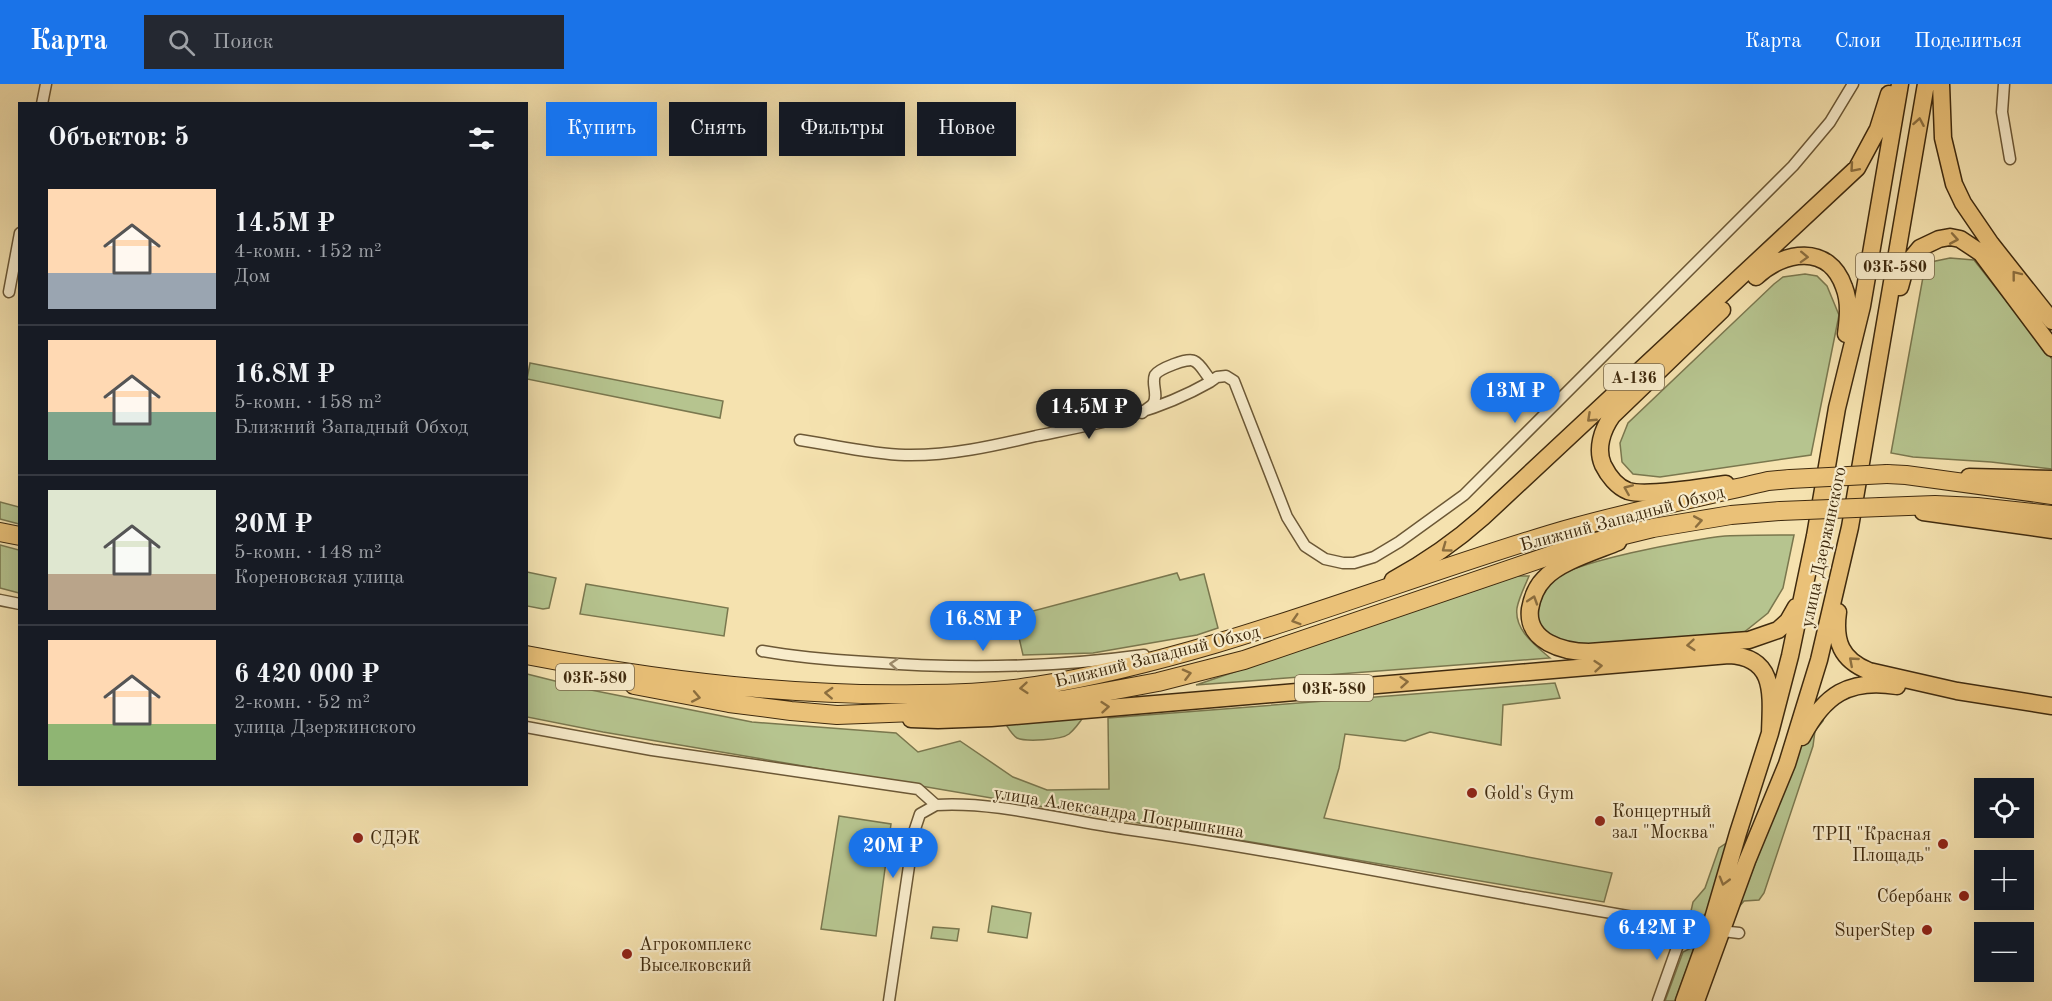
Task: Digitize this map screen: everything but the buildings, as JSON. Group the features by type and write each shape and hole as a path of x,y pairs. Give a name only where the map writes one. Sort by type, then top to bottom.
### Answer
{"highway":[{"name":"Ближний Западный Обход","path":"528,655 603,670 713,684 784,690 872,695 954,694 1033,687 1099,674 1312,615 1551,534 1768,481 1887,474 2052,495"},
{"path":"1653,528 1731,515 1780,511 1935,505 2052,515"},
{"name":"03К-580","path":"528,664 729,703 837,715 967,710 1062,700 1110,692 1244,660 1575,547 1653,528"},
{"path":"0,532 18,536"},
{"path":"0,539 18,544"}],"main road":[{"name":"А-136","path":"1352,601 1427,561 1452,544 1524,480 1857,168 1872,143 1892,84"},
{"name":"улица Дзержинского","path":"1684,1001 1724,931 1738,832 1770,733 1790,656 1815,536 1837,408 1862,306 1900,84"},
{"name":"улица Дзержинского","path":"1696,1001 1724,931 1747,861 1787,764 1819,660 1850,527 1926,84"},
{"path":"1941,84 1943,138 1947,163 1959,194 1992,244 2052,321"},
{"path":"1864,448 1904,271 1912,256 1928,243 1939,238 1950,237 1960,239 1974,247 1981,253 2052,348"},
{"name":"А-136","path":"1768,481 1641,494 1626,490 1606,472 1601,458 1602,438 1612,416 1761,272 1771,264 1794,256 1810,256 1824,261 1838,274 1846,294 1849,316 1837,408"},
{"path":"1906,475 2052,479"},
{"path":"1887,507 2052,530"},
{"path":"1850,527 1836,630 1840,645 1848,659 1869,671 1957,691 2052,706"},
{"path":"1653,528 1571,562 1544,578 1535,593 1530,613 1534,628 1540,636 1564,650 1589,652 1749,640 1765,636 1784,626 1795,611 1805,587"},
{"name":"03К-580","path":"837,715 938,720 991,718 1729,655 1748,659 1767,675 1771,695 1770,733"},
{"path":"1787,764 1823,704 1840,692 1858,686 1876,684 1893,686 2052,714"}],"street":[{"path":"42,102 46,84"},
{"path":"800,440 877,453 928,455 987,447 1142,413 1162,406 1217,377 1226,376 1234,381 1287,517 1305,546 1325,559 1354,563 1374,556 1399,542 1437,516 1473,487 1793,166 1830,122 1853,84"},
{"path":"2004,84 2002,112 2010,159"},
{"path":"9,292 18,244"},
{"path":"1142,413 1153,404 1154,379 1159,371 1186,359 1192,360 1197,362 1210,382"},
{"path":"0,600 18,604"},
{"path":"762,651 794,657 909,666 963,667 1033,666 1127,658 1203,647"},
{"path":"528,727 652,750 918,789 936,805 920,814 914,832 889,1001"},
{"name":"улица Александра Покрышкина","path":"936,805 959,803 1010,810 1724,931"},
{"path":"1658,1001 1679,942 1679,924"}],"green space":[{"path":"1950,258 1974,260 2052,359 2052,469 1913,457 1891,453 1923,277 1931,262"},
{"path":"1805,274 1817,276 1827,286 1839,315 1811,455 1660,477 1633,474 1622,462 1620,443 1628,423 1774,284 1783,277"},
{"path":"530,363 723,401 720,418 528,379"},
{"path":"0,502 18,507 18,524 0,519"},
{"path":"1794,535 1783,588 1768,613 1743,633 1589,646 1556,640 1538,623 1544,587 1559,575 1579,567 1631,553 1709,538"},
{"path":"0,545 18,550 18,593 0,588"},
{"path":"528,572 556,578 549,608 528,606"},
{"path":"1177,573 1180,580 1204,574 1218,628 1197,635 1093,653 1023,655 1014,616"},
{"path":"1517,576 1529,576 1517,608 1519,623 1527,636 1550,658 1196,685"},
{"path":"586,584 728,608 724,636 580,614"},
{"path":"528,674 591,690 752,722 896,733 918,752 960,741 1013,777 1047,790 1109,789 1108,718 1555,683 1560,698 1503,705 1501,745 1430,732 1405,741 1345,734 1339,768 1324,818 1612,873 1604,902 603,732 528,717"},
{"path":"1826,710 1823,721 1815,731 1813,746 1764,893 1759,900 1744,901 1738,908 1803,739"},
{"path":"1084,716 1069,734 1043,740 1017,738 1005,723"},
{"path":"839,816 891,824 876,936 821,929"},
{"path":"1725,844 1727,846 1709,912 1695,916 1691,911 1693,902 1705,888 1719,848"},
{"path":"992,906 1031,913 1027,938 988,932"},
{"path":"933,927 959,929 957,941 931,938"},
{"path":"1694,949 1675,1001 1665,1001 1683,952"}],"place":[{"name":"Gold's Gym","path":"1472,793"},
{"name":"Концертный зал \"Москва\"","path":"1600,821"},
{"name":"СДЭК","path":"358,838"},
{"name":"ТРЦ \"Красная Площадь\"","path":"1943,844"},
{"name":"Сбербанк","path":"1964,896"},
{"name":"SuperStep","path":"1927,930"},
{"name":"Агрокомплекс Выселковский","path":"627,954"}]}
